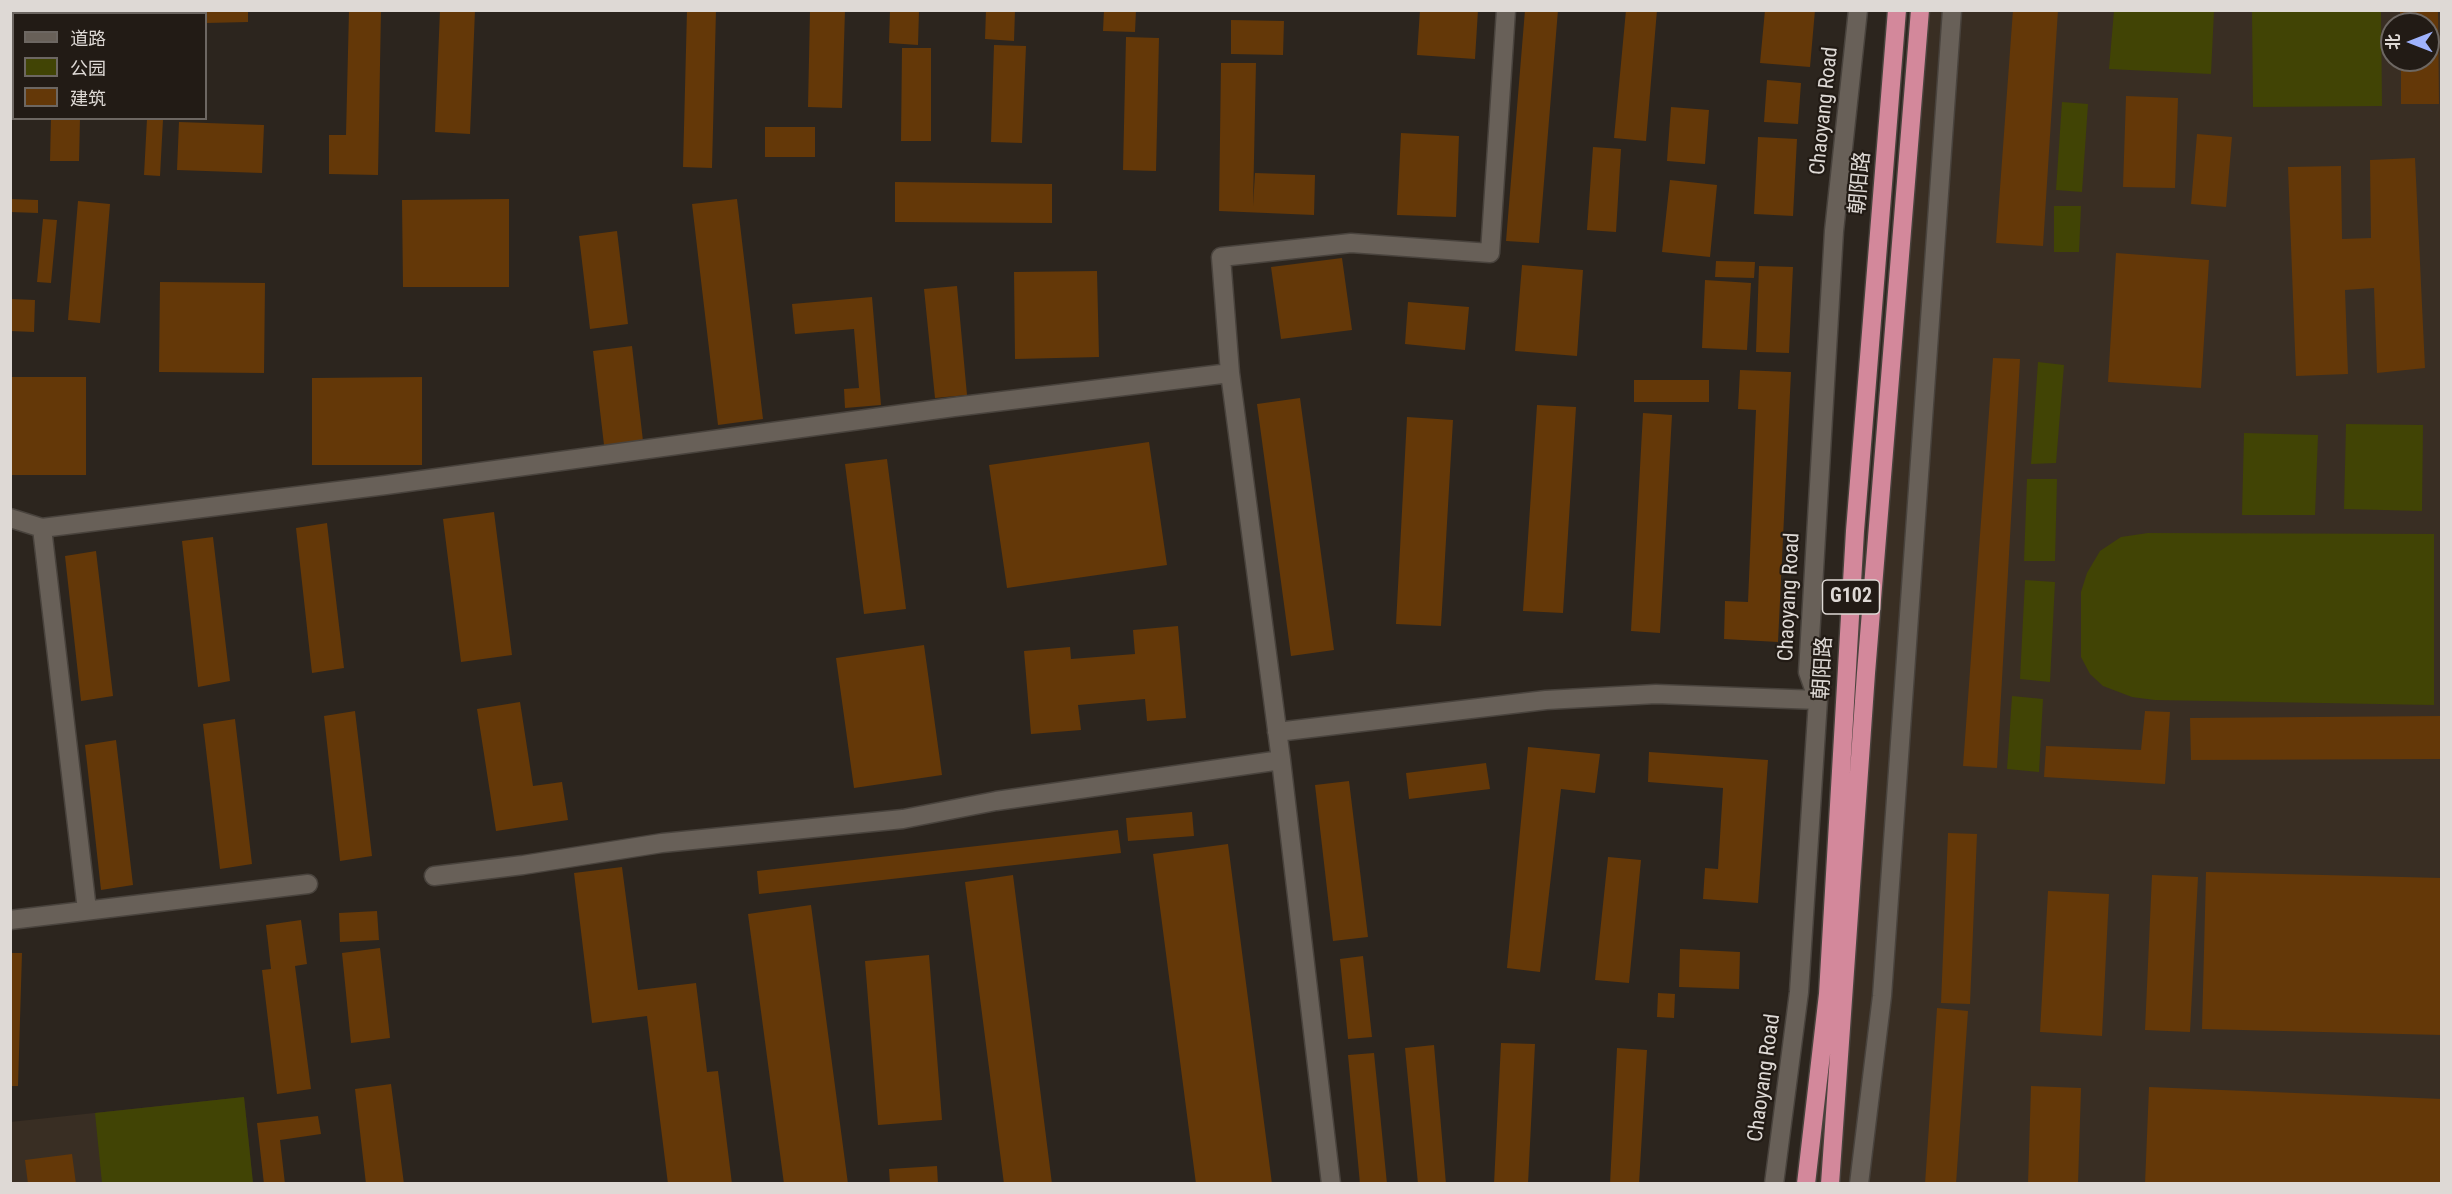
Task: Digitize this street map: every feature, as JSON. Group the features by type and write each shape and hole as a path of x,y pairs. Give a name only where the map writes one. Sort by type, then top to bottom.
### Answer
{"highway":[{"name":"朝阳路","path":"1806,1184 1828,994 1856,531 1897,10"},
{"name":"朝阳路","path":"1830,1184 1868,650 1920,10"}],"street":[{"path":"1331,1184 1281,760 1230,373 1221,258 1351,243 1490,253 1506,10"},
{"name":"Chaoyang Road","path":"1774,1184 1799,992 1818,700 1808,672 1808,660 1834,231 1858,10"},
{"path":"1859,1184 1882,996 1952,10"},
{"path":"10,518 42,528 386,485 942,409 1230,373"},
{"path":"42,528 87,910"},
{"path":"1277,732 1579,698 1656,694 1818,700"},
{"path":"434,876 523,865 662,843 903,819 996,801 1281,760"},
{"path":"10,920 308,884"}],"shaded area":[{"path":"1916,11 2441,11 2441,1183 1804,1184"},
{"path":"244,1097 253,1183 11,1183 10,1122"}],"green space":[{"path":"2114,11 2214,11 2211,74 2109,69"},
{"path":"2252,11 2381,11 2382,106 2253,107"},
{"path":"2062,102 2088,104 2082,192 2056,190"},
{"path":"2054,206 2081,206 2079,252 2054,252"},
{"path":"2038,362 2064,365 2056,463 2031,464"},
{"path":"2346,424 2423,425 2422,511 2344,509"},
{"path":"2244,433 2318,435 2315,515 2242,515"},
{"path":"2027,479 2057,479 2055,561 2024,561"},
{"path":"2148,533 2434,534 2434,705 2155,700 2132,697 2103,686 2090,674 2081,657 2081,592 2087,573 2100,551 2121,537"},
{"path":"2025,580 2055,582 2050,682 2020,679"},
{"path":"2012,696 2043,699 2039,772 2007,769"},
{"path":"244,1097 253,1183 102,1183 95,1113"}],"building":[{"path":"54,10 82,10 82,12 54,12"},
{"path":"151,10 248,10 248,22 207,23 207,12 151,12"},
{"path":"349,10 381,10 378,175 329,174 329,135 346,135"},
{"path":"440,10 475,10 470,134 435,132"},
{"path":"687,10 716,10 712,168 683,167"},
{"path":"810,10 845,10 842,108 808,107"},
{"path":"890,10 919,10 918,45 889,43"},
{"path":"986,10 1015,10 1014,41 985,39"},
{"path":"1104,10 1136,10 1135,32 1103,31"},
{"path":"1420,10 1478,10 1475,59 1417,55"},
{"path":"1525,10 1558,10 1539,243 1506,241"},
{"path":"1626,10 1657,10 1646,141 1614,138"},
{"path":"1765,10 1815,10 1810,67 1760,63"},
{"path":"2013,10 2058,10 2043,246 1996,243"},
{"path":"2400,10 2438,10 2438,12 2400,12"},
{"path":"1231,20 1284,21 1283,55 1231,54"},
{"path":"1126,37 1159,38 1156,171 1123,170"},
{"path":"994,45 1026,46 1022,143 991,142"},
{"path":"902,48 931,48 931,141 901,141"},
{"path":"1221,63 1256,63 1253,206 1255,173 1315,175 1314,215 1219,211"},
{"path":"2401,72 2439,72 2439,104 2401,104"},
{"path":"1767,80 1801,83 1798,124 1764,122"},
{"path":"2126,96 2178,98 2175,188 2123,187"},
{"path":"1671,107 1709,110 1705,164 1667,161"},
{"path":"51,120 80,120 79,161 50,161"},
{"path":"147,120 163,120 160,176 144,175"},
{"path":"179,122 264,125 262,173 177,170"},
{"path":"765,127 815,127 815,157 765,157"},
{"path":"1401,133 1459,136 1456,217 1397,215"},
{"path":"2197,134 2232,137 2226,207 2191,204"},
{"path":"1758,137 1797,139 1793,216 1754,214"},
{"path":"1593,147 1621,149 1616,232 1587,230"},
{"path":"2415,158 2425,368 2377,373 2374,288 2345,290 2348,374 2296,376 2288,167 2341,166 2342,239 2371,238 2370,160"},
{"path":"1670,180 1717,185 1710,257 1662,252"},
{"path":"895,182 1052,184 1052,223 895,222"},
{"path":"10,199 38,200 38,213 10,212"},
{"path":"509,199 509,287 403,287 402,200"},
{"path":"737,199 763,419 718,425 692,204"},
{"path":"78,201 110,204 100,323 68,320"},
{"path":"43,219 57,220 51,283 37,282"},
{"path":"617,231 628,324 590,329 579,236"},
{"path":"2116,253 2209,260 2201,388 2108,382"},
{"path":"1342,258 1352,330 1281,339 1271,267"},
{"path":"1716,261 1755,262 1754,278 1715,277"},
{"path":"1522,265 1583,270 1577,356 1515,351"},
{"path":"1759,266 1793,267 1789,353 1756,352"},
{"path":"1097,271 1099,357 1015,359 1014,272"},
{"path":"1705,280 1751,283 1747,350 1702,348"},
{"path":"160,282 265,283 264,373 159,372"},
{"path":"957,286 967,395 935,398 924,289"},
{"path":"872,297 881,405 845,408 844,389 859,388 854,329 795,334 792,304"},
{"path":"10,299 35,300 34,332 10,331"},
{"path":"1408,302 1469,307 1465,350 1405,344"},
{"path":"632,346 643,441 604,445 593,351"},
{"path":"1993,358 2020,359 1997,768 1963,766"},
{"path":"1740,370 1791,372 1778,642 1724,639 1725,601 1748,602 1756,410 1738,409"},
{"path":"10,377 86,377 86,475 10,475"},
{"path":"422,377 422,465 312,465 312,378"},
{"path":"1634,380 1709,380 1709,402 1634,402"},
{"path":"1300,398 1334,650 1291,656 1257,404"},
{"path":"1537,405 1576,407 1563,613 1523,611"},
{"path":"1643,413 1672,415 1660,633 1631,631"},
{"path":"1407,417 1453,420 1441,626 1396,624"},
{"path":"1149,442 1167,565 1007,588 989,465"},
{"path":"887,459 906,609 864,614 845,464"},
{"path":"494,512 512,655 461,662 443,519"},
{"path":"327,523 344,668 312,673 296,528"},
{"path":"213,537 230,681 198,687 182,541"},
{"path":"96,551 113,696 81,701 65,556"},
{"path":"1178,626 1186,718 1147,721 1145,699 1078,705 1081,730 1031,734 1024,651 1070,647 1071,659 1135,654 1133,630"},
{"path":"924,645 942,775 854,788 836,658"},
{"path":"520,702 533,786 562,782 568,820 496,831 477,709"},
{"path":"355,711 372,856 340,861 324,716"},
{"path":"2145,711 2170,712 2165,784 2044,777 2046,746 2141,750"},
{"path":"2442,716 2442,759 2191,760 2190,718"},
{"path":"235,719 252,864 220,869 203,724"},
{"path":"116,740 133,885 101,890 85,745"},
{"path":"1528,747 1600,754 1595,793 1561,789 1540,972 1507,968"},
{"path":"1649,752 1768,760 1758,903 1703,899 1705,868 1718,869 1723,788 1648,782"},
{"path":"1486,763 1490,789 1409,799 1406,773"},
{"path":"1349,781 1368,937 1333,941 1315,785"},
{"path":"1192,812 1194,836 1128,841 1126,818"},
{"path":"1118,830 1121,853 759,894 757,871"},
{"path":"1948,833 1977,834 1970,1004 1941,1003"},
{"path":"1228,844 1272,1184 1196,1184 1153,854"},
{"path":"1608,857 1641,860 1629,983 1595,980"},
{"path":"622,867 638,990 696,983 707,1072 718,1071 732,1184 668,1184 647,1016 592,1023 574,873"},
{"path":"2206,872 2442,878 2442,1035 2202,1029"},
{"path":"1013,875 1052,1184 1004,1184 965,882"},
{"path":"2152,875 2198,877 2190,1032 2145,1030"},
{"path":"2048,891 2109,894 2102,1036 2040,1032"},
{"path":"811,905 848,1184 784,1184 748,914"},
{"path":"377,911 379,940 340,942 339,913"},
{"path":"301,920 307,964 295,966 311,1089 277,1094 262,970 271,969 266,925"},
{"path":"380,948 390,1038 351,1043 342,953"},
{"path":"1680,949 1740,952 1739,989 1679,987"},
{"path":"10,953 22,953 18,1086 10,1086"},
{"path":"929,955 942,1120 878,1125 865,961"},
{"path":"1363,956 1372,1037 1348,1039 1340,959"},
{"path":"1658,993 1675,994 1674,1018 1657,1017"},
{"path":"1937,1008 1968,1011 1956,1184 1925,1184"},
{"path":"1501,1043 1535,1044 1528,1184 1494,1184"},
{"path":"1434,1045 1446,1184 1418,1184 1405,1048"},
{"path":"1617,1048 1647,1050 1639,1184 1610,1184"},
{"path":"1374,1053 1387,1184 1360,1184 1348,1055"},
{"path":"391,1084 404,1184 366,1184 355,1089"},
{"path":"2031,1086 2081,1088 2078,1184 2028,1184"},
{"path":"2149,1087 2442,1099 2442,1184 2145,1184"},
{"path":"318,1116 321,1134 280,1140 285,1184 264,1184 257,1123"},
{"path":"72,1154 76,1184 28,1184 25,1160"},
{"path":"937,1166 938,1184 890,1184 889,1169"}]}
